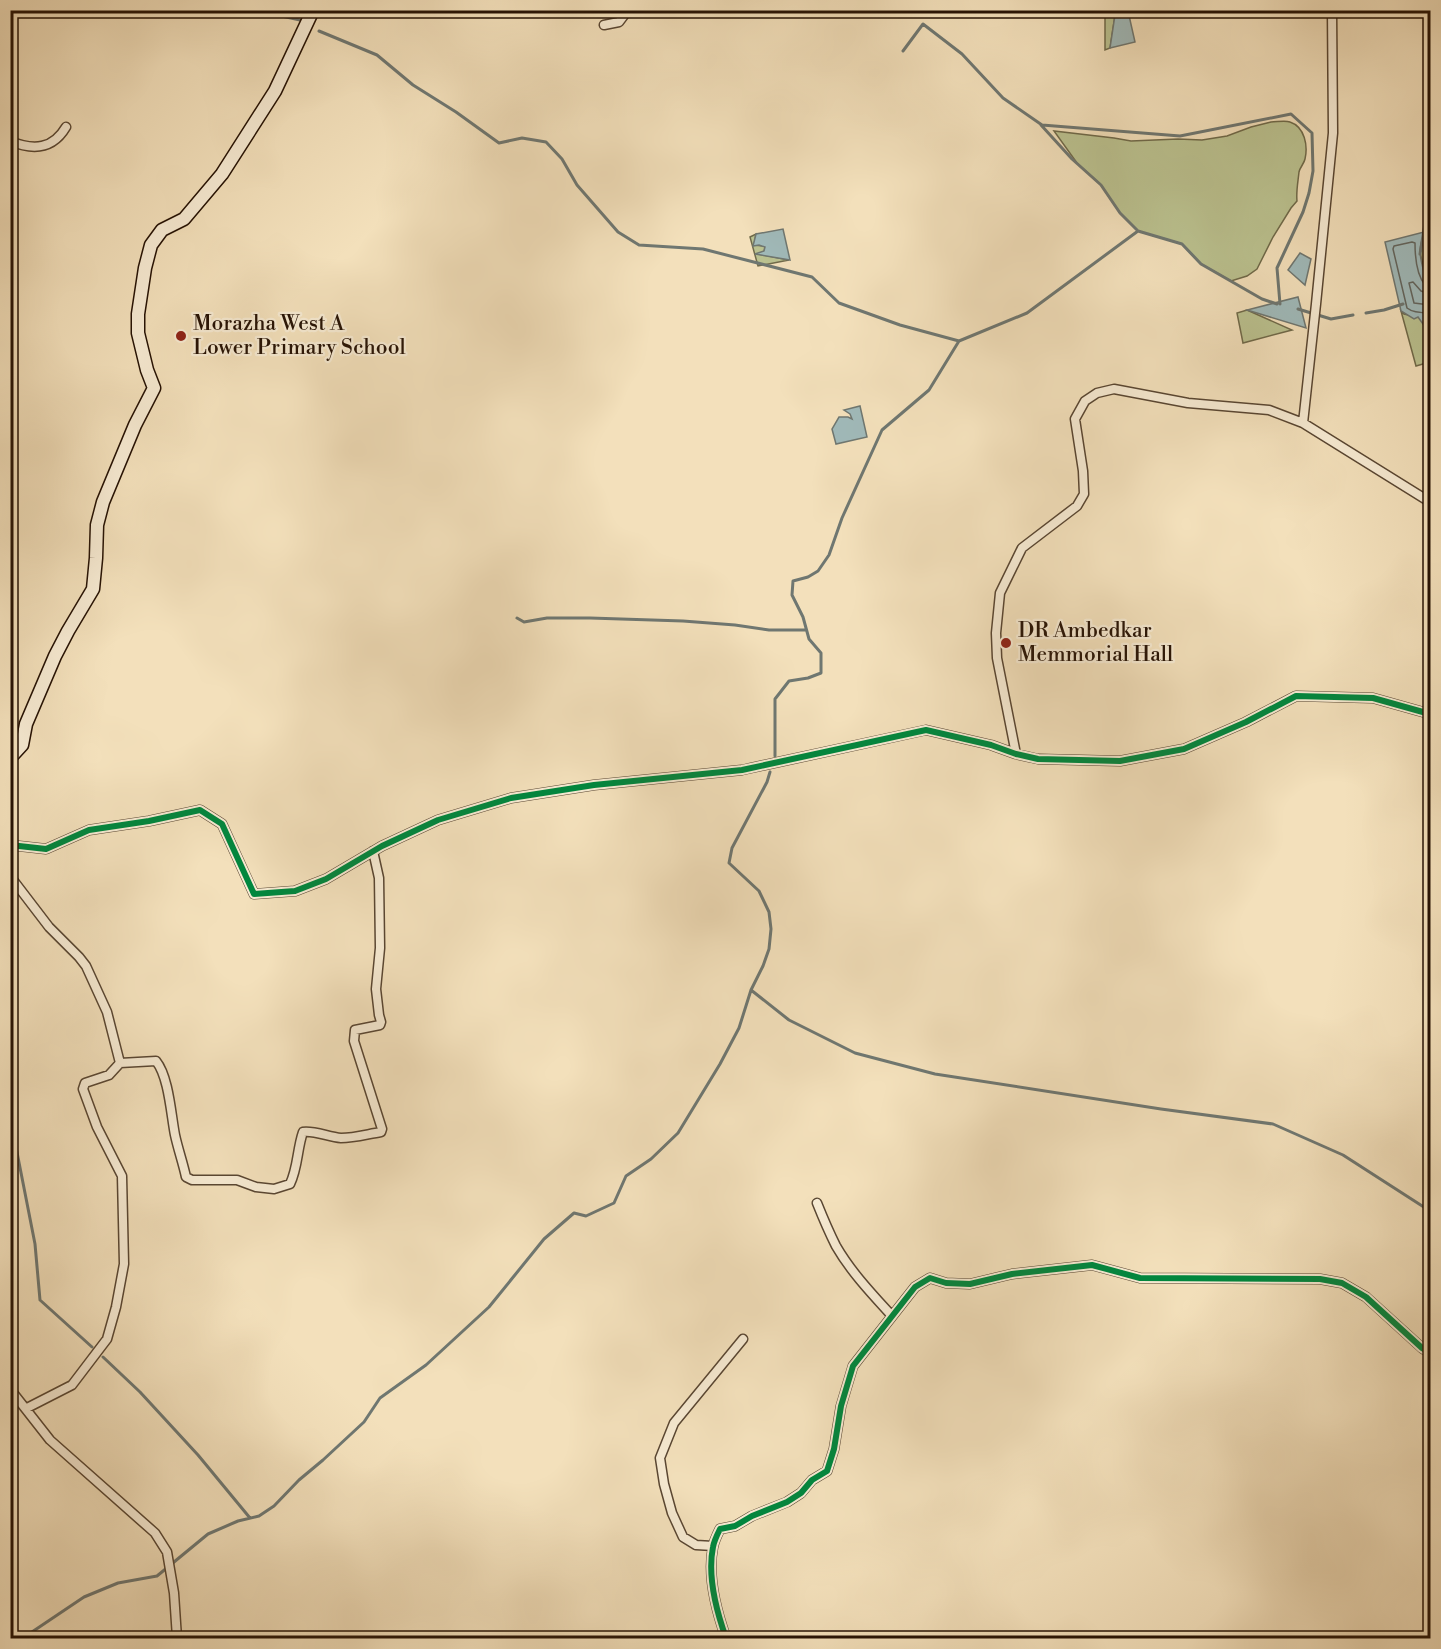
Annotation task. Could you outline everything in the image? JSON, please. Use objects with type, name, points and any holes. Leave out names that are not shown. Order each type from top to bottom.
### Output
[{"type":"main road","points":[[10,758],[22,745],[26,724],[55,656],[93,590],[97,525],[103,502],[135,425],[154,388],[138,333],[138,314],[145,268],[152,245],[162,230],[184,219],[222,174],[275,91],[313,10]]},
{"type":"street","points":[[604,25],[619,22],[628,10]]},
{"type":"street","points":[[1303,423],[1333,133],[1332,10]]},
{"type":"street","points":[[10,141],[21,146],[44,147],[59,138],[66,126]]},
{"type":"street","points":[[1016,754],[997,658],[996,633],[1000,593],[1022,548],[1077,506],[1084,494],[1075,419],[1085,401],[1097,393],[1114,389],[1188,403],[1269,410],[1303,423],[1431,502]]},
{"type":"street","points":[[10,845],[46,849],[89,830],[200,810],[222,824],[254,894],[295,891],[326,879],[374,851],[438,820],[511,798],[594,785],[742,770],[926,730],[992,745],[1038,759],[1120,760],[1184,748],[1246,722],[1296,696],[1373,698],[1431,714]]},
{"type":"street","points":[[27,1408],[72,1384],[107,1339],[124,1264],[122,1176],[97,1127],[83,1089],[85,1083],[109,1075],[120,1063],[156,1061],[161,1067],[175,1137],[186,1177],[192,1180],[237,1180],[256,1187],[274,1189],[291,1184],[296,1173],[297,1155],[303,1132],[310,1130],[324,1136],[344,1138],[381,1132],[377,1111],[354,1041],[355,1030],[380,1025],[381,1022],[376,989],[380,948],[379,878],[374,851]]},
{"type":"street","points":[[10,876],[50,927],[86,966],[107,1012],[120,1063]]},
{"type":"street","points":[[817,1203],[843,1257],[892,1316]]},
{"type":"street","points":[[726,1638],[716,1610],[711,1565],[713,1546],[720,1529],[735,1526],[752,1516],[787,1502],[801,1493],[812,1480],[827,1471],[834,1449],[841,1406],[853,1366],[915,1287],[930,1278],[946,1283],[970,1284],[1012,1274],[1092,1264],[1140,1278],[1320,1279],[1342,1283],[1366,1297],[1422,1348],[1431,1353]]},
{"type":"street","points":[[713,1546],[696,1545],[683,1538],[672,1513],[660,1458],[674,1423],[743,1339]]},
{"type":"street","points":[[10,1389],[50,1440],[155,1533],[167,1552],[174,1593],[177,1638]]},
{"type":"green space","points":[[1115,15],[1110,48],[1105,50],[1105,16]]},
{"type":"green space","points":[[1283,121],[1295,124],[1302,132],[1306,143],[1306,154],[1299,172],[1297,201],[1273,237],[1257,269],[1247,276],[1231,281],[1201,264],[1182,244],[1138,231],[1120,213],[1101,185],[1077,163],[1054,131],[1131,141],[1202,140],[1227,136],[1271,122]]},
{"type":"green space","points":[[1430,231],[1430,263],[1423,265],[1420,252],[1424,232]]},
{"type":"green space","points":[[756,234],[754,245],[765,246],[764,253],[758,254],[789,260],[758,266],[750,237]]},
{"type":"green space","points":[[1247,310],[1292,330],[1243,343],[1237,313]]},
{"type":"green space","points":[[1401,311],[1404,314],[1428,319],[1430,314],[1430,362],[1416,366]]},
{"type":"water","points":[[1128,11],[1135,42],[1110,48],[1115,15]]},
{"type":"water","points":[[783,229],[790,260],[755,254],[764,251],[765,247],[753,246],[756,234]]},
{"type":"water","points":[[1424,232],[1420,251],[1430,308],[1423,324],[1418,317],[1414,319],[1401,311],[1385,242]]},
{"type":"water","points":[[1300,253],[1311,259],[1305,285],[1288,270]]},
{"type":"water","points":[[1298,297],[1306,328],[1247,310]]},
{"type":"water","points":[[860,406],[867,437],[836,444],[832,429],[839,417],[852,419],[850,414],[844,410]]},
{"type":"waterway","points":[[254,10],[300,20]]},
{"type":"waterway","points":[[903,51],[923,24],[962,54],[1003,98],[1042,125],[1180,136],[1291,114],[1312,133],[1313,171],[1303,212],[1277,268],[1280,304]]},
{"type":"waterway","points":[[319,31],[377,55],[413,85],[499,143],[522,138],[546,142],[562,159],[577,185],[618,232],[639,245],[703,249],[812,277],[839,303],[900,325],[959,341]]},
{"type":"waterway","points":[[1041,125],[1072,159],[1101,185],[1120,213],[1138,231]]},
{"type":"waterway","points":[[1420,254],[1430,193]]},
{"type":"waterway","points":[[775,756],[775,699],[789,681],[821,673],[821,653],[809,639],[803,617],[792,595],[793,581],[808,577],[818,571],[829,555],[842,518],[882,430],[929,390],[959,341],[1027,313],[1138,231],[1182,244],[1201,264],[1262,299],[1277,304]]},
{"type":"waterway","points":[[1366,313],[1403,304]]},
{"type":"waterway","points":[[1298,309],[1331,319],[1353,315]]},
{"type":"waterway","points":[[517,618],[524,622],[547,618],[683,621],[769,630],[806,630]]},
{"type":"waterway","points":[[23,1638],[84,1597],[118,1583],[157,1576],[208,1534],[238,1521],[259,1516],[274,1506],[299,1480],[364,1422],[380,1398],[426,1365],[489,1307],[544,1239],[574,1213],[586,1216],[614,1203],[626,1176],[651,1159],[678,1133],[739,1028],[751,990],[769,949],[771,929],[769,912],[759,891],[729,863],[732,848],[770,772]]},
{"type":"waterway","points":[[751,990],[789,1020],[855,1053],[935,1074],[1273,1124],[1343,1155],[1430,1211]]},
{"type":"waterway","points":[[10,1132],[14,1137],[35,1244],[40,1300],[92,1347]]},
{"type":"waterway","points":[[103,1357],[140,1392],[198,1455],[250,1518]]},
{"type":"cycle path","points":[[10,845],[46,849],[89,830],[200,810],[222,824],[254,894],[295,891],[326,879],[382,846],[438,820],[511,798],[594,785],[742,770],[926,730],[1038,759],[1120,761],[1184,749],[1246,722],[1296,696],[1373,698],[1430,714]]},
{"type":"cycle path","points":[[726,1638],[716,1605],[711,1570],[713,1545],[720,1529],[735,1526],[752,1516],[787,1502],[801,1493],[812,1480],[827,1471],[834,1449],[841,1406],[853,1366],[915,1287],[930,1278],[946,1283],[970,1284],[1012,1274],[1092,1265],[1140,1278],[1320,1279],[1342,1283],[1366,1297],[1430,1353]]},
{"type":"place","name":"Morazha West A Lower Primary School","points":[[181,336]]},
{"type":"place","name":"DR Ambedkar Memmorial Hall","points":[[1006,643]]}]
